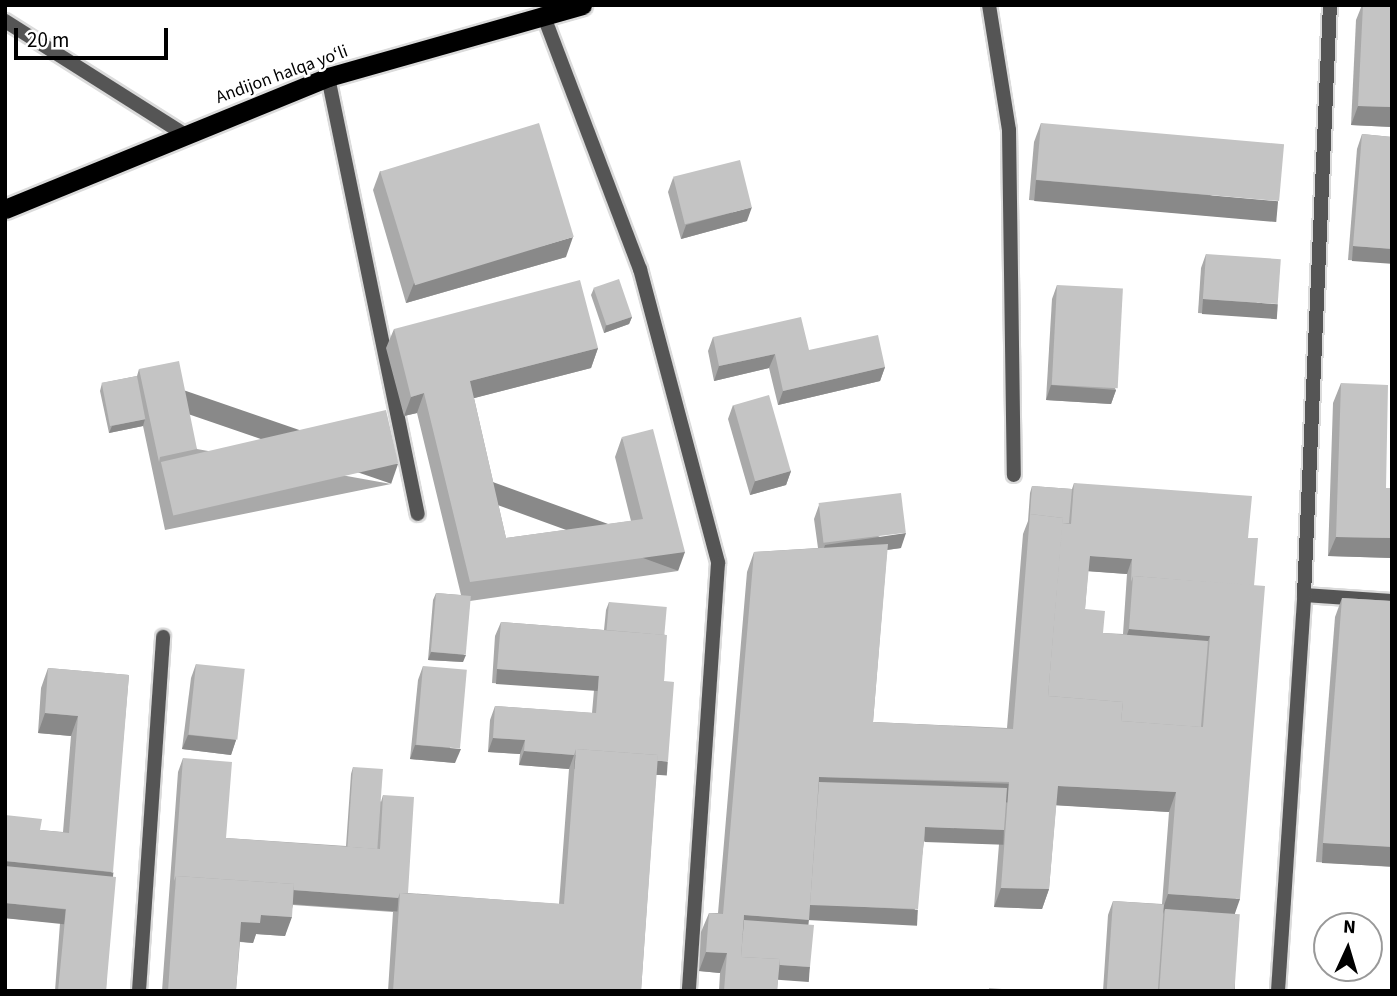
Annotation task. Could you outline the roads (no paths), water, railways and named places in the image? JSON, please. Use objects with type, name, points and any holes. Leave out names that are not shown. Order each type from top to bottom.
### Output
[{"type":"highway","name":"Andijon halqa yo‘li","points":[[5,209],[184,134],[328,78],[543,14],[582,5]]},
{"type":"lane","points":[[989,5],[1009,130],[1014,475]]},
{"type":"lane","points":[[1278,991],[1304,595],[1330,5]]},
{"type":"lane","points":[[543,14],[640,269],[718,563],[689,991]]},
{"type":"lane","points":[[5,21],[184,134]]},
{"type":"lane","points":[[328,78],[418,514]]},
{"type":"lane","points":[[1304,595],[1392,601]]},
{"type":"lane","points":[[139,991],[163,637]]}]
